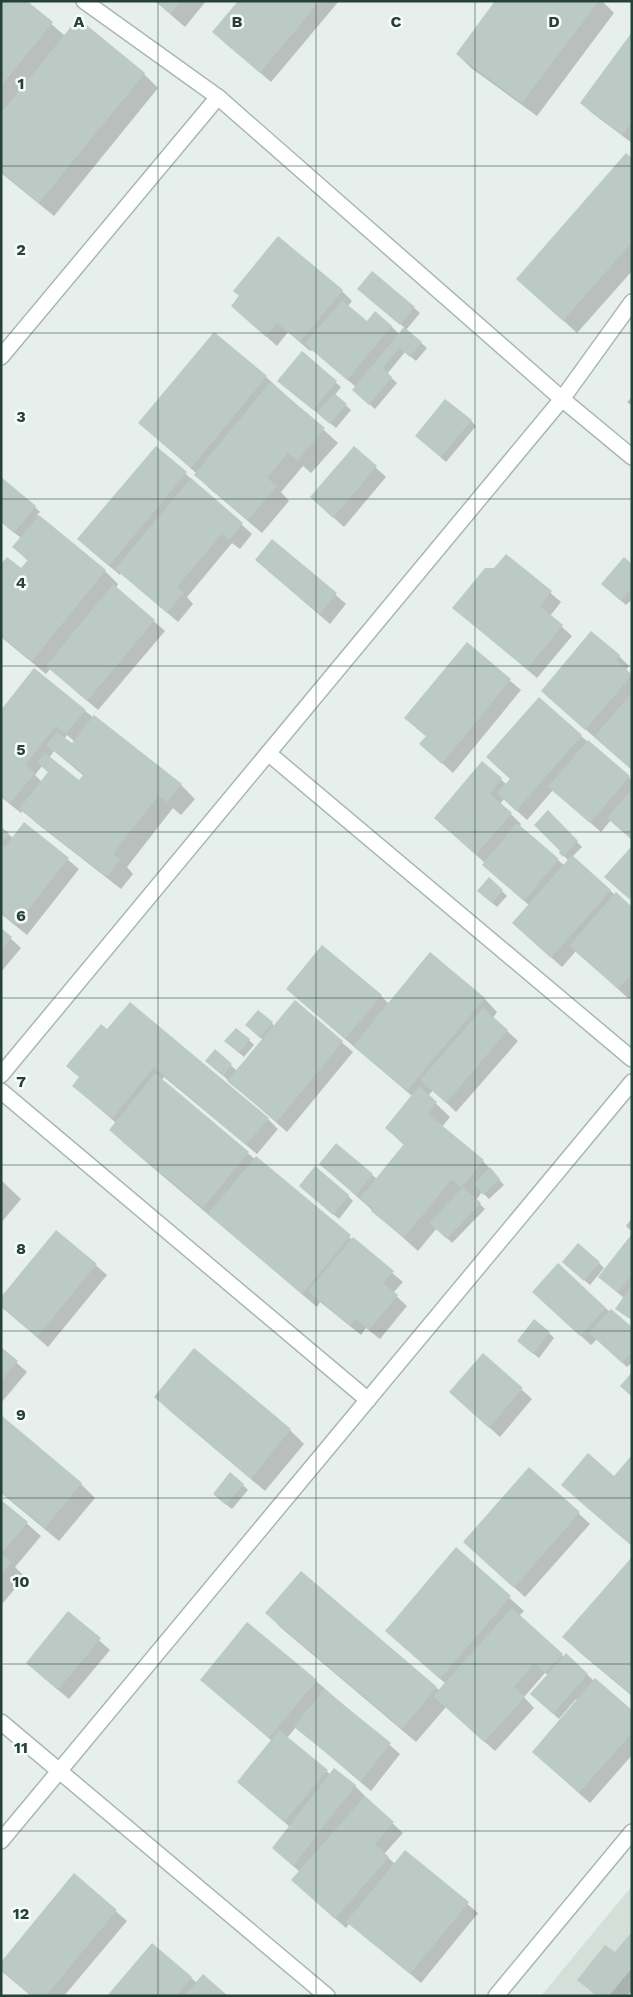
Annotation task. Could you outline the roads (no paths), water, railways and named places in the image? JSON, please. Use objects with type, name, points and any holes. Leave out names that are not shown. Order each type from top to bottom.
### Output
[{"type":"street","points":[[84,1],[218,97],[562,399],[632,458]]},
{"type":"street","points":[[1,357],[218,97]]},
{"type":"street","points":[[1,1075],[562,399],[632,302]]},
{"type":"street","points":[[268,753],[632,1059]]},
{"type":"street","points":[[1,1841],[632,1082]]},
{"type":"street","points":[[1,1091],[368,1400]]},
{"type":"street","points":[[1,1722],[327,1996]]},
{"type":"street","points":[[496,1996],[632,1832]]}]
